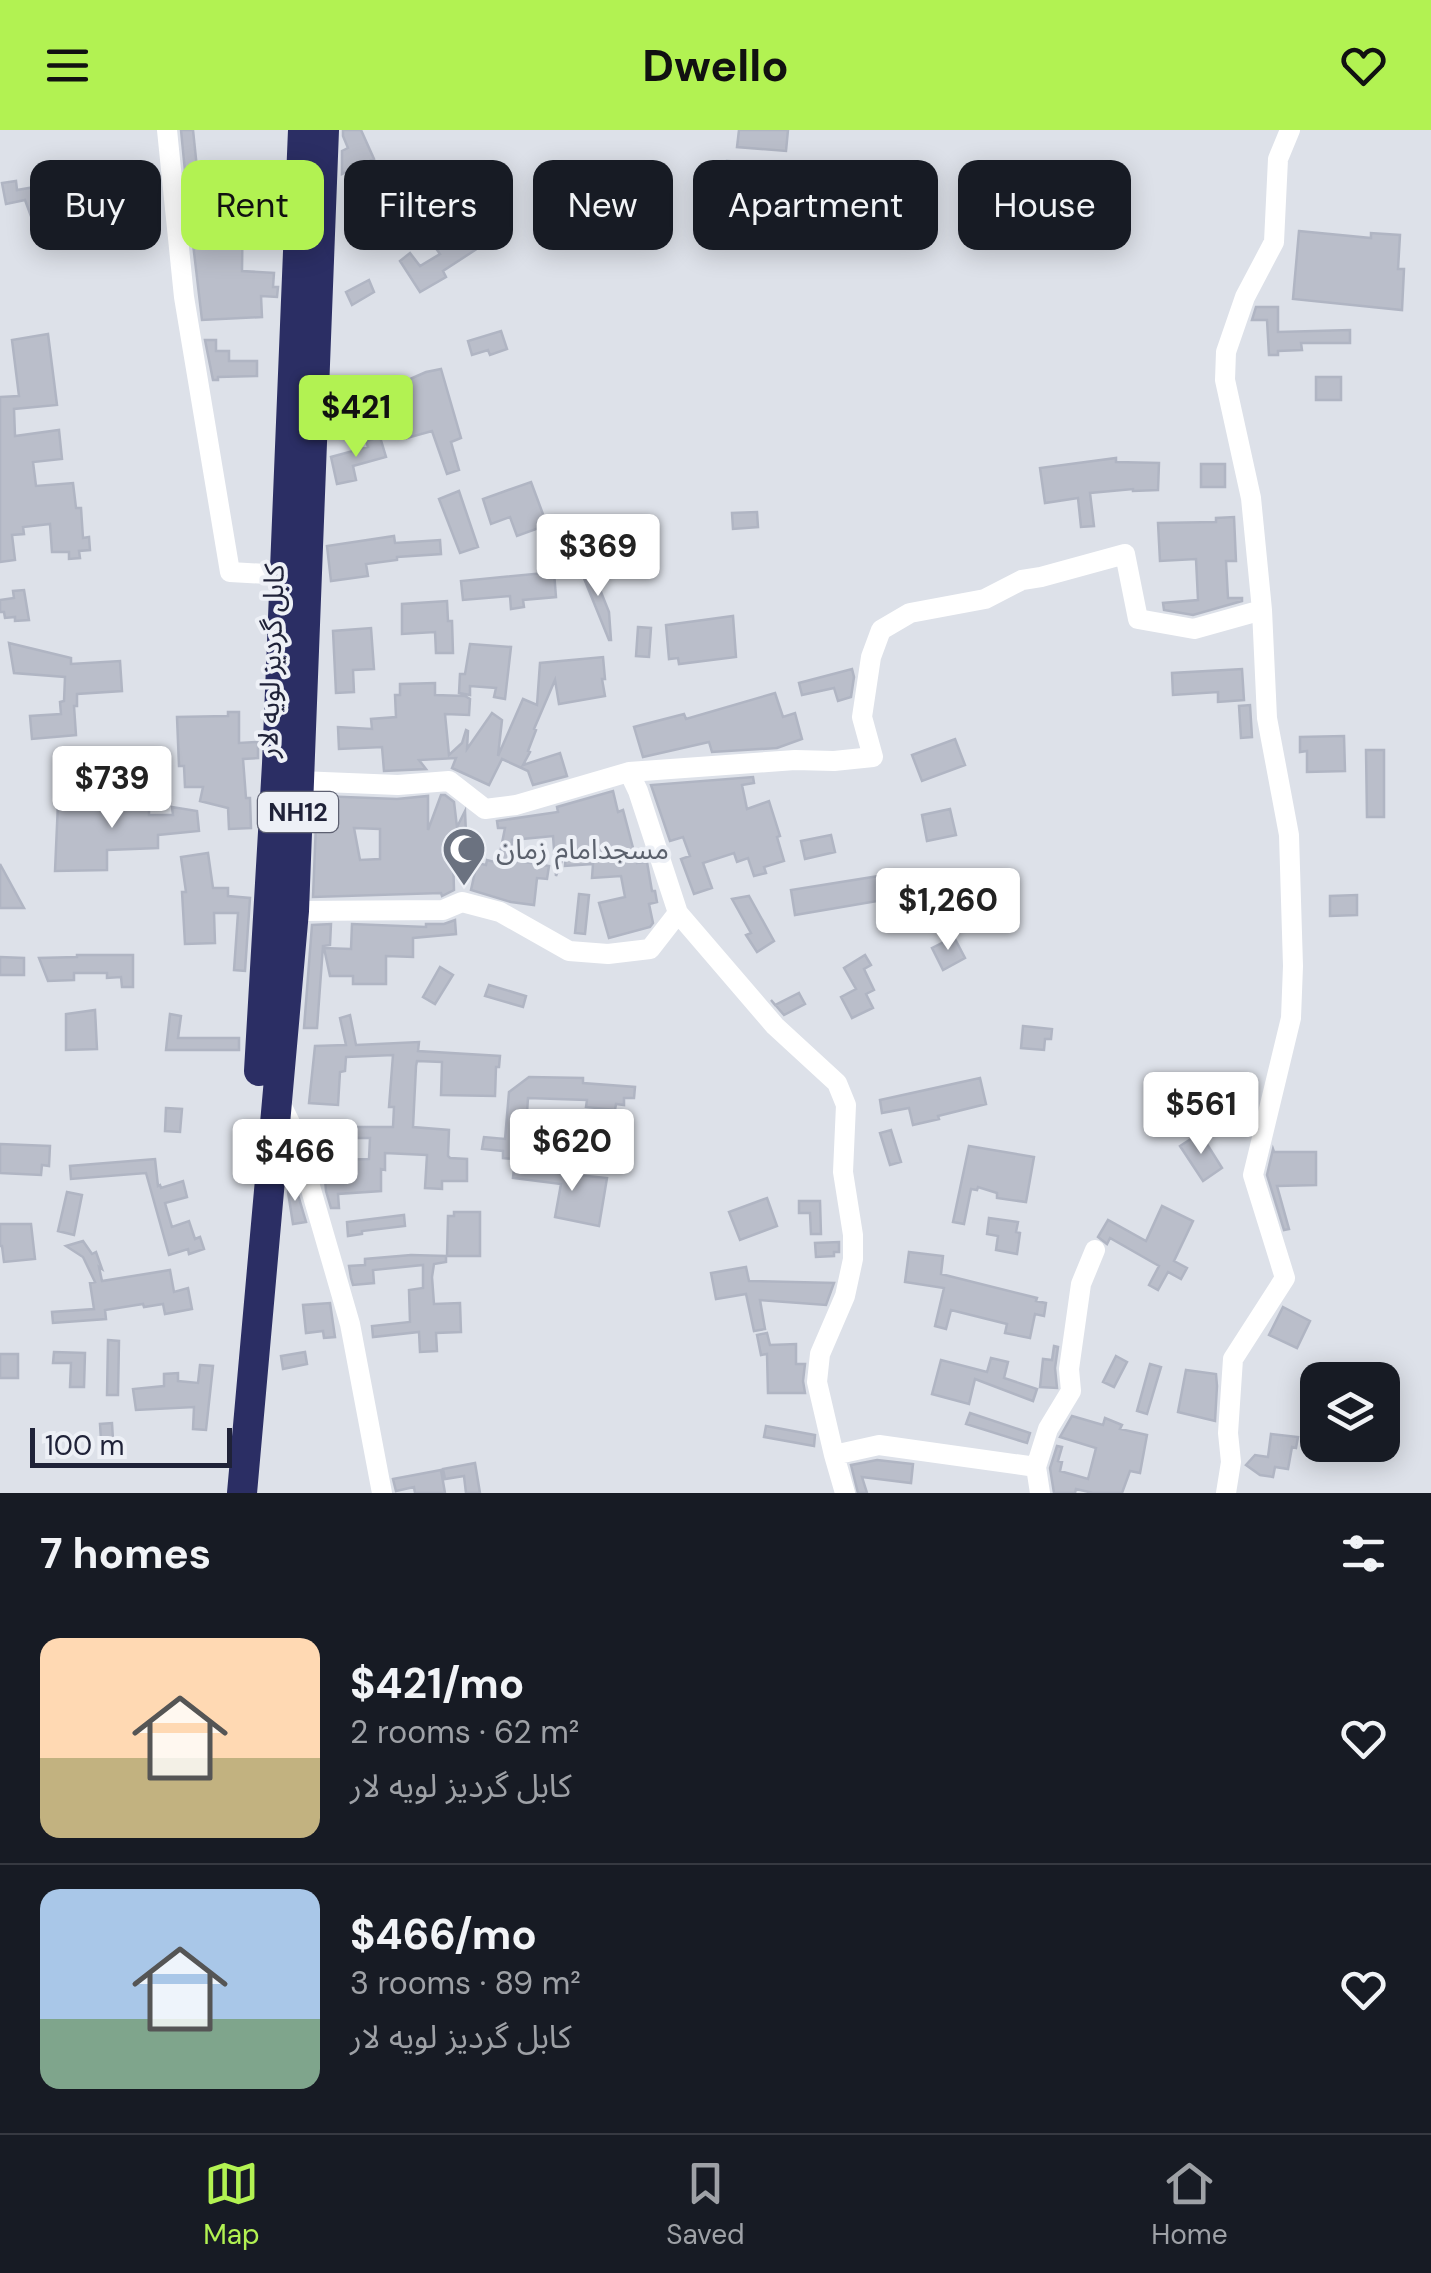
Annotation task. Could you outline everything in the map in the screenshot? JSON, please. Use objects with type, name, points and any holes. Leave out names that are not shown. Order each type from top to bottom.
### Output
[{"type":"highway","name":"کابل گردیز لویه لار","points":[[224,1493],[258,1088],[278,764],[303,130]]},
{"type":"highway","name":"کابل گردیز لویه لار","points":[[242,1493],[294,912],[324,130]]},
{"type":"street","points":[[167,130],[184,297],[230,572],[285,575]]},
{"type":"street","points":[[1226,1493],[1231,1462],[1228,1433],[1232,1358],[1285,1278],[1254,1175],[1291,1018],[1294,966],[1289,836],[1267,718],[1251,498],[1225,380],[1226,352],[1245,297],[1274,242],[1278,159],[1290,130]]},
{"type":"street","points":[[299,781],[398,785],[449,781],[485,809],[629,772],[873,757],[862,717],[871,657],[881,630],[910,613],[984,599],[1022,580],[1125,554],[1138,620],[1194,629],[1262,610]]},
{"type":"street","points":[[629,772],[678,914],[775,1026],[837,1083],[846,1106],[843,1172],[853,1259],[845,1296],[820,1354],[817,1382],[846,1493]]},
{"type":"street","points":[[294,912],[443,910],[462,902],[500,912],[568,951],[608,954],[650,949],[678,914]]},
{"type":"street","points":[[276,1094],[294,1131],[350,1324],[382,1493]]},
{"type":"street","points":[[1040,1493],[1036,1468],[1048,1429],[1071,1391],[1069,1369],[1081,1284],[1095,1250]]},
{"type":"street","points":[[834,1455],[880,1445],[1036,1468]]},
{"type":"building","points":[[181,130],[193,130],[196,160],[184,160]]},
{"type":"building","points":[[343,130],[361,130],[374,159],[344,160],[342,174],[342,151],[348,148]]},
{"type":"building","points":[[739,130],[788,130],[786,151],[737,147]]},
{"type":"building","points":[[16,181],[17,190],[30,188],[30,214],[25,200],[6,204],[2,183]]},
{"type":"building","points":[[1299,231],[1371,238],[1371,233],[1400,235],[1398,269],[1404,269],[1402,310],[1293,299]]},
{"type":"building","points":[[194,250],[242,250],[242,271],[274,273],[277,297],[261,296],[262,317],[202,320]]},
{"type":"building","points":[[437,250],[475,250],[443,271],[446,277],[420,292],[400,261],[410,253],[420,266],[440,254]]},
{"type":"building","points":[[369,280],[374,292],[352,305],[346,292]]},
{"type":"building","points":[[1256,307],[1278,307],[1278,332],[1350,330],[1350,343],[1301,343],[1302,350],[1269,355],[1267,320],[1252,320]]},
{"type":"building","points":[[501,331],[507,349],[490,355],[488,350],[472,355],[468,341]]},
{"type":"building","points":[[48,334],[57,405],[14,409],[15,436],[59,430],[62,459],[33,462],[36,486],[73,483],[76,508],[81,508],[83,538],[89,537],[90,550],[79,551],[80,558],[69,559],[69,552],[52,552],[50,524],[23,527],[24,534],[12,535],[15,560],[0,562],[0,397],[19,396],[12,340]]},
{"type":"building","points":[[205,340],[216,340],[216,351],[229,351],[229,361],[257,361],[257,376],[213,380]]},
{"type":"building","points":[[441,369],[461,438],[451,442],[459,470],[447,474],[432,431],[407,438],[395,391],[403,388],[401,383]]},
{"type":"building","points":[[1316,377],[1341,377],[1341,400],[1316,400]]},
{"type":"building","points":[[380,437],[386,457],[353,466],[356,480],[337,484],[331,457],[368,447],[366,441]]},
{"type":"building","points":[[1116,458],[1116,462],[1159,463],[1158,490],[1090,493],[1094,526],[1081,527],[1078,498],[1045,503],[1040,468]]},
{"type":"building","points":[[1201,464],[1225,464],[1225,487],[1201,487]]},
{"type":"building","points":[[531,482],[547,525],[517,536],[510,517],[491,524],[483,499]]},
{"type":"building","points":[[459,491],[478,547],[460,553],[439,499]]},
{"type":"building","points":[[757,512],[758,527],[733,529],[732,513]]},
{"type":"building","points":[[1234,517],[1236,561],[1226,561],[1228,598],[1242,601],[1193,615],[1164,610],[1163,603],[1198,600],[1196,559],[1160,561],[1158,523],[1216,522],[1216,518]]},
{"type":"building","points":[[394,536],[395,543],[440,540],[441,554],[366,564],[368,576],[331,581],[327,546]]},
{"type":"building","points":[[591,567],[609,612],[611,640],[581,571]]},
{"type":"building","points":[[554,572],[556,597],[523,600],[524,607],[511,609],[510,596],[463,600],[461,581]]},
{"type":"building","points":[[24,590],[29,620],[5,618],[4,612],[0,612],[0,600],[14,598],[13,591]]},
{"type":"building","points":[[447,601],[453,653],[436,653],[435,632],[402,634],[402,604]]},
{"type":"building","points":[[733,616],[736,657],[679,664],[678,658],[669,659],[666,625]]},
{"type":"building","points":[[638,627],[651,628],[649,657],[636,656]]},
{"type":"building","points":[[371,628],[374,669],[353,670],[354,692],[336,693],[333,631]]},
{"type":"building","points":[[9,643],[71,658],[71,664],[120,661],[122,691],[77,694],[76,735],[32,739],[30,716],[61,714],[65,677],[14,673]]},
{"type":"building","points":[[470,644],[511,647],[505,699],[494,697],[496,688],[470,686],[470,695],[459,693],[460,674],[465,674]]},
{"type":"building","points":[[603,657],[605,696],[559,704],[555,680],[523,765],[560,753],[567,776],[533,785],[528,771],[502,759],[489,785],[452,768],[456,758],[419,760],[426,769],[384,771],[382,747],[339,749],[338,727],[372,729],[371,719],[396,717],[395,695],[400,695],[400,684],[435,683],[435,695],[470,699],[469,715],[445,714],[449,755],[462,743],[466,730],[467,749],[492,713],[502,720],[498,756],[523,699],[537,705],[540,663]]},
{"type":"building","points":[[852,669],[851,697],[838,701],[834,688],[802,695],[799,683]]},
{"type":"building","points":[[1242,669],[1244,700],[1218,702],[1218,692],[1173,695],[1172,673]]},
{"type":"building","points":[[775,693],[783,717],[795,713],[802,739],[777,748],[712,752],[709,742],[643,757],[634,727],[684,714],[686,719]]},
{"type":"building","points":[[1250,705],[1252,737],[1241,738],[1239,706]]},
{"type":"building","points":[[228,712],[239,712],[239,743],[258,742],[258,758],[243,759],[251,828],[229,829],[228,808],[200,801],[203,787],[185,787],[184,766],[179,766],[177,717],[228,716]]},
{"type":"building","points":[[1344,736],[1345,771],[1307,772],[1307,751],[1300,752],[1300,737]]},
{"type":"building","points":[[955,739],[965,765],[922,781],[912,755]]},
{"type":"building","points":[[1366,750],[1384,750],[1384,817],[1367,817]]},
{"type":"building","points":[[753,777],[754,783],[742,785],[747,809],[769,801],[784,861],[764,867],[766,873],[754,876],[748,858],[737,862],[734,853],[703,863],[712,888],[694,894],[681,859],[690,856],[683,837],[670,841],[651,785]]},
{"type":"building","points":[[613,791],[618,812],[623,810],[637,863],[647,862],[655,891],[657,902],[649,904],[653,923],[650,927],[609,938],[599,903],[625,897],[621,876],[592,878],[593,864],[565,866],[566,850],[556,876],[553,836],[512,840],[511,860],[549,866],[547,879],[537,878],[534,905],[471,890],[477,863],[498,863],[505,828],[498,828],[497,821],[558,812],[557,807]]},
{"type":"building","points":[[441,795],[454,802],[457,827],[465,811],[467,855],[453,856],[454,890],[442,896],[441,893],[313,897],[316,823],[329,820],[320,796],[428,796],[428,830]],"holes":[[[354,828],[380,829],[380,859],[360,860]]]},
{"type":"building","points":[[58,803],[149,804],[149,815],[173,815],[172,807],[197,811],[199,831],[158,835],[158,848],[107,850],[107,870],[55,871]]},
{"type":"building","points":[[950,809],[956,835],[927,841],[922,815]]},
{"type":"building","points":[[831,835],[835,852],[805,859],[801,841]]},
{"type":"building","points":[[208,853],[213,888],[228,888],[228,896],[250,898],[245,971],[234,970],[238,913],[214,913],[215,943],[185,944],[182,892],[186,892],[181,857]]},
{"type":"building","points":[[0,864],[24,908],[0,908]]},
{"type":"building","points":[[885,875],[889,899],[795,915],[791,890]]},
{"type":"building","points":[[579,894],[589,895],[585,934],[575,933]]},
{"type":"building","points":[[1357,895],[1357,915],[1330,916],[1330,896]]},
{"type":"building","points":[[749,896],[774,941],[757,952],[732,899]]},
{"type":"building","points":[[455,920],[456,934],[413,938],[413,957],[386,956],[386,984],[353,984],[353,976],[330,976],[324,948],[351,949],[352,924],[426,927]]},
{"type":"building","points":[[331,924],[330,945],[323,946],[317,1028],[304,1028],[312,925]]},
{"type":"building","points":[[954,937],[965,958],[943,970],[932,948]]},
{"type":"building","points":[[133,955],[133,987],[122,987],[121,977],[107,978],[107,973],[74,973],[74,980],[48,981],[39,958]]},
{"type":"building","points":[[865,955],[871,965],[864,969],[874,990],[866,994],[873,1008],[852,1018],[841,997],[856,989],[844,968]]},
{"type":"building","points":[[0,957],[24,958],[24,975],[0,975]]},
{"type":"building","points":[[440,967],[453,975],[435,1004],[423,997]]},
{"type":"building","points":[[489,985],[526,996],[523,1007],[485,996]]},
{"type":"building","points":[[799,993],[805,1004],[784,1015],[775,1005]]},
{"type":"building","points":[[95,1010],[97,1049],[66,1050],[66,1014]]},
{"type":"building","points":[[170,1014],[181,1016],[178,1038],[239,1038],[239,1050],[166,1050]]},
{"type":"building","points":[[350,1015],[356,1045],[419,1042],[418,1051],[500,1056],[495,1096],[441,1095],[442,1062],[417,1061],[413,1127],[449,1130],[448,1156],[467,1159],[467,1181],[442,1181],[442,1189],[425,1188],[427,1155],[385,1153],[381,1191],[338,1194],[339,1208],[331,1208],[323,1153],[336,1152],[336,1160],[369,1159],[370,1138],[336,1138],[337,1127],[393,1127],[394,1107],[389,1107],[393,1055],[346,1057],[345,1071],[340,1072],[338,1105],[309,1103],[315,1046],[346,1045],[340,1018]]},
{"type":"building","points":[[1023,1026],[1052,1029],[1044,1050],[1021,1048]]},
{"type":"building","points":[[529,1077],[583,1078],[583,1083],[635,1087],[634,1098],[624,1098],[624,1105],[616,1104],[615,1110],[586,1107],[587,1100],[528,1098],[527,1113],[518,1112],[513,1159],[503,1158],[503,1151],[482,1149],[484,1137],[505,1139],[509,1092]]},
{"type":"building","points":[[980,1078],[986,1104],[913,1125],[909,1108],[882,1113],[880,1100]]},
{"type":"building","points":[[166,1108],[182,1109],[180,1132],[165,1131]]},
{"type":"building","points":[[891,1130],[901,1162],[890,1165],[880,1133]]},
{"type":"building","points":[[1200,1133],[1222,1168],[1203,1181],[1180,1146]]},
{"type":"building","points":[[0,1144],[50,1146],[49,1166],[42,1165],[41,1175],[0,1173]]},
{"type":"building","points":[[969,1146],[1034,1157],[1026,1202],[997,1198],[997,1193],[978,1187],[971,1189],[964,1224],[953,1222]]},
{"type":"building","points":[[1273,1149],[1316,1152],[1316,1185],[1277,1186],[1289,1229],[1284,1230],[1267,1175]]},
{"type":"building","points":[[155,1159],[158,1186],[183,1181],[187,1197],[165,1203],[172,1227],[189,1221],[195,1239],[200,1237],[204,1249],[169,1255],[146,1173],[71,1179],[70,1166]]},
{"type":"building","points":[[540,1166],[550,1168],[549,1172],[607,1178],[599,1226],[555,1217],[561,1184],[513,1178],[514,1168],[539,1171]]},
{"type":"building","points":[[293,1178],[306,1222],[293,1224],[288,1192],[289,1179]]},
{"type":"building","points":[[67,1192],[82,1195],[74,1235],[58,1231]]},
{"type":"building","points":[[767,1198],[777,1226],[740,1240],[729,1212]]},
{"type":"building","points":[[799,1201],[820,1201],[821,1234],[811,1234],[810,1213],[799,1213]]},
{"type":"building","points":[[1162,1206],[1193,1221],[1174,1261],[1187,1268],[1181,1279],[1168,1272],[1158,1290],[1149,1285],[1159,1266],[1110,1238],[1107,1244],[1098,1237],[1108,1220],[1146,1241]]},
{"type":"building","points":[[454,1212],[480,1212],[480,1256],[447,1256],[448,1216],[454,1216]]},
{"type":"building","points":[[404,1215],[405,1226],[348,1236],[347,1222]]},
{"type":"building","points":[[989,1218],[1018,1222],[1017,1254],[996,1250],[998,1236],[987,1234]]},
{"type":"building","points":[[0,1224],[31,1224],[35,1259],[4,1262]]},
{"type":"building","points":[[83,1241],[92,1254],[96,1252],[102,1281],[170,1270],[174,1292],[188,1288],[192,1309],[165,1314],[163,1304],[143,1304],[105,1310],[106,1319],[53,1323],[52,1312],[94,1309],[90,1283],[95,1282],[83,1257],[66,1246]]},
{"type":"building","points":[[839,1242],[839,1252],[834,1252],[834,1256],[816,1257],[815,1243]]},
{"type":"building","points":[[909,1252],[943,1256],[941,1274],[1037,1298],[1036,1301],[1046,1303],[1044,1316],[1035,1314],[1030,1338],[1005,1333],[1007,1324],[951,1310],[946,1329],[935,1326],[944,1288],[905,1282]]},
{"type":"building","points":[[446,1256],[446,1262],[434,1264],[434,1304],[460,1303],[461,1332],[436,1333],[437,1351],[420,1352],[419,1332],[373,1337],[372,1326],[410,1322],[409,1290],[423,1288],[423,1265],[373,1270],[374,1283],[353,1285],[351,1278],[349,1266],[365,1265],[365,1259]]},
{"type":"building","points":[[746,1267],[749,1281],[834,1283],[826,1305],[760,1300],[765,1329],[754,1331],[746,1294],[716,1299],[711,1273]]},
{"type":"building","points":[[330,1303],[335,1337],[324,1338],[323,1331],[306,1333],[303,1305]]},
{"type":"building","points":[[1283,1307],[1310,1321],[1297,1348],[1269,1335]]},
{"type":"building","points":[[767,1333],[770,1345],[796,1344],[796,1364],[805,1364],[805,1393],[768,1393],[767,1354],[761,1355],[757,1335]]},
{"type":"building","points":[[108,1340],[119,1341],[118,1395],[107,1395]]},
{"type":"building","points":[[1054,1346],[1058,1347],[1057,1388],[1040,1387],[1043,1359],[1052,1360]]},
{"type":"building","points":[[54,1352],[85,1353],[84,1387],[70,1387],[71,1363],[53,1363]]},
{"type":"building","points":[[305,1352],[307,1364],[283,1369],[281,1356]]},
{"type":"building","points":[[0,1354],[18,1354],[18,1378],[0,1378]]},
{"type":"building","points":[[1116,1356],[1127,1362],[1114,1387],[1103,1382]]},
{"type":"building","points":[[991,1358],[1008,1362],[1004,1378],[1037,1389],[1033,1401],[975,1379],[969,1404],[932,1394],[941,1360],[987,1372]]},
{"type":"building","points":[[1150,1364],[1161,1367],[1147,1414],[1137,1411]]},
{"type":"building","points":[[200,1365],[213,1366],[206,1430],[193,1429],[194,1407],[136,1410],[133,1389],[164,1386],[164,1374],[178,1373],[178,1381],[198,1383]]},
{"type":"building","points":[[1186,1370],[1216,1374],[1215,1421],[1178,1412]]},
{"type":"building","points":[[970,1413],[1030,1433],[1027,1443],[966,1424]]},
{"type":"building","points":[[1072,1416],[1103,1425],[1105,1418],[1122,1425],[1120,1429],[1147,1435],[1140,1473],[1130,1471],[1122,1493],[1076,1489],[1075,1493],[1054,1493],[1050,1468],[1057,1446],[1062,1447],[1060,1471],[1088,1479],[1096,1448],[1060,1437]]},
{"type":"building","points":[[112,1423],[114,1457],[102,1457],[100,1424]]},
{"type":"building","points":[[766,1426],[815,1435],[814,1446],[764,1437]]},
{"type":"building","points":[[1271,1434],[1298,1437],[1288,1469],[1275,1467],[1273,1477],[1260,1475],[1246,1465],[1255,1455],[1268,1457]]},
{"type":"building","points":[[877,1460],[913,1464],[911,1483],[862,1477],[867,1493],[858,1493],[851,1465]]},
{"type":"building","points":[[475,1463],[480,1493],[466,1493],[464,1476],[445,1479],[443,1469]]},
{"type":"building","points":[[441,1470],[445,1493],[415,1493],[414,1487],[396,1491],[393,1479]]},
{"type":"place","name":"مسجدامام زمان","points":[[464,887]]}]
